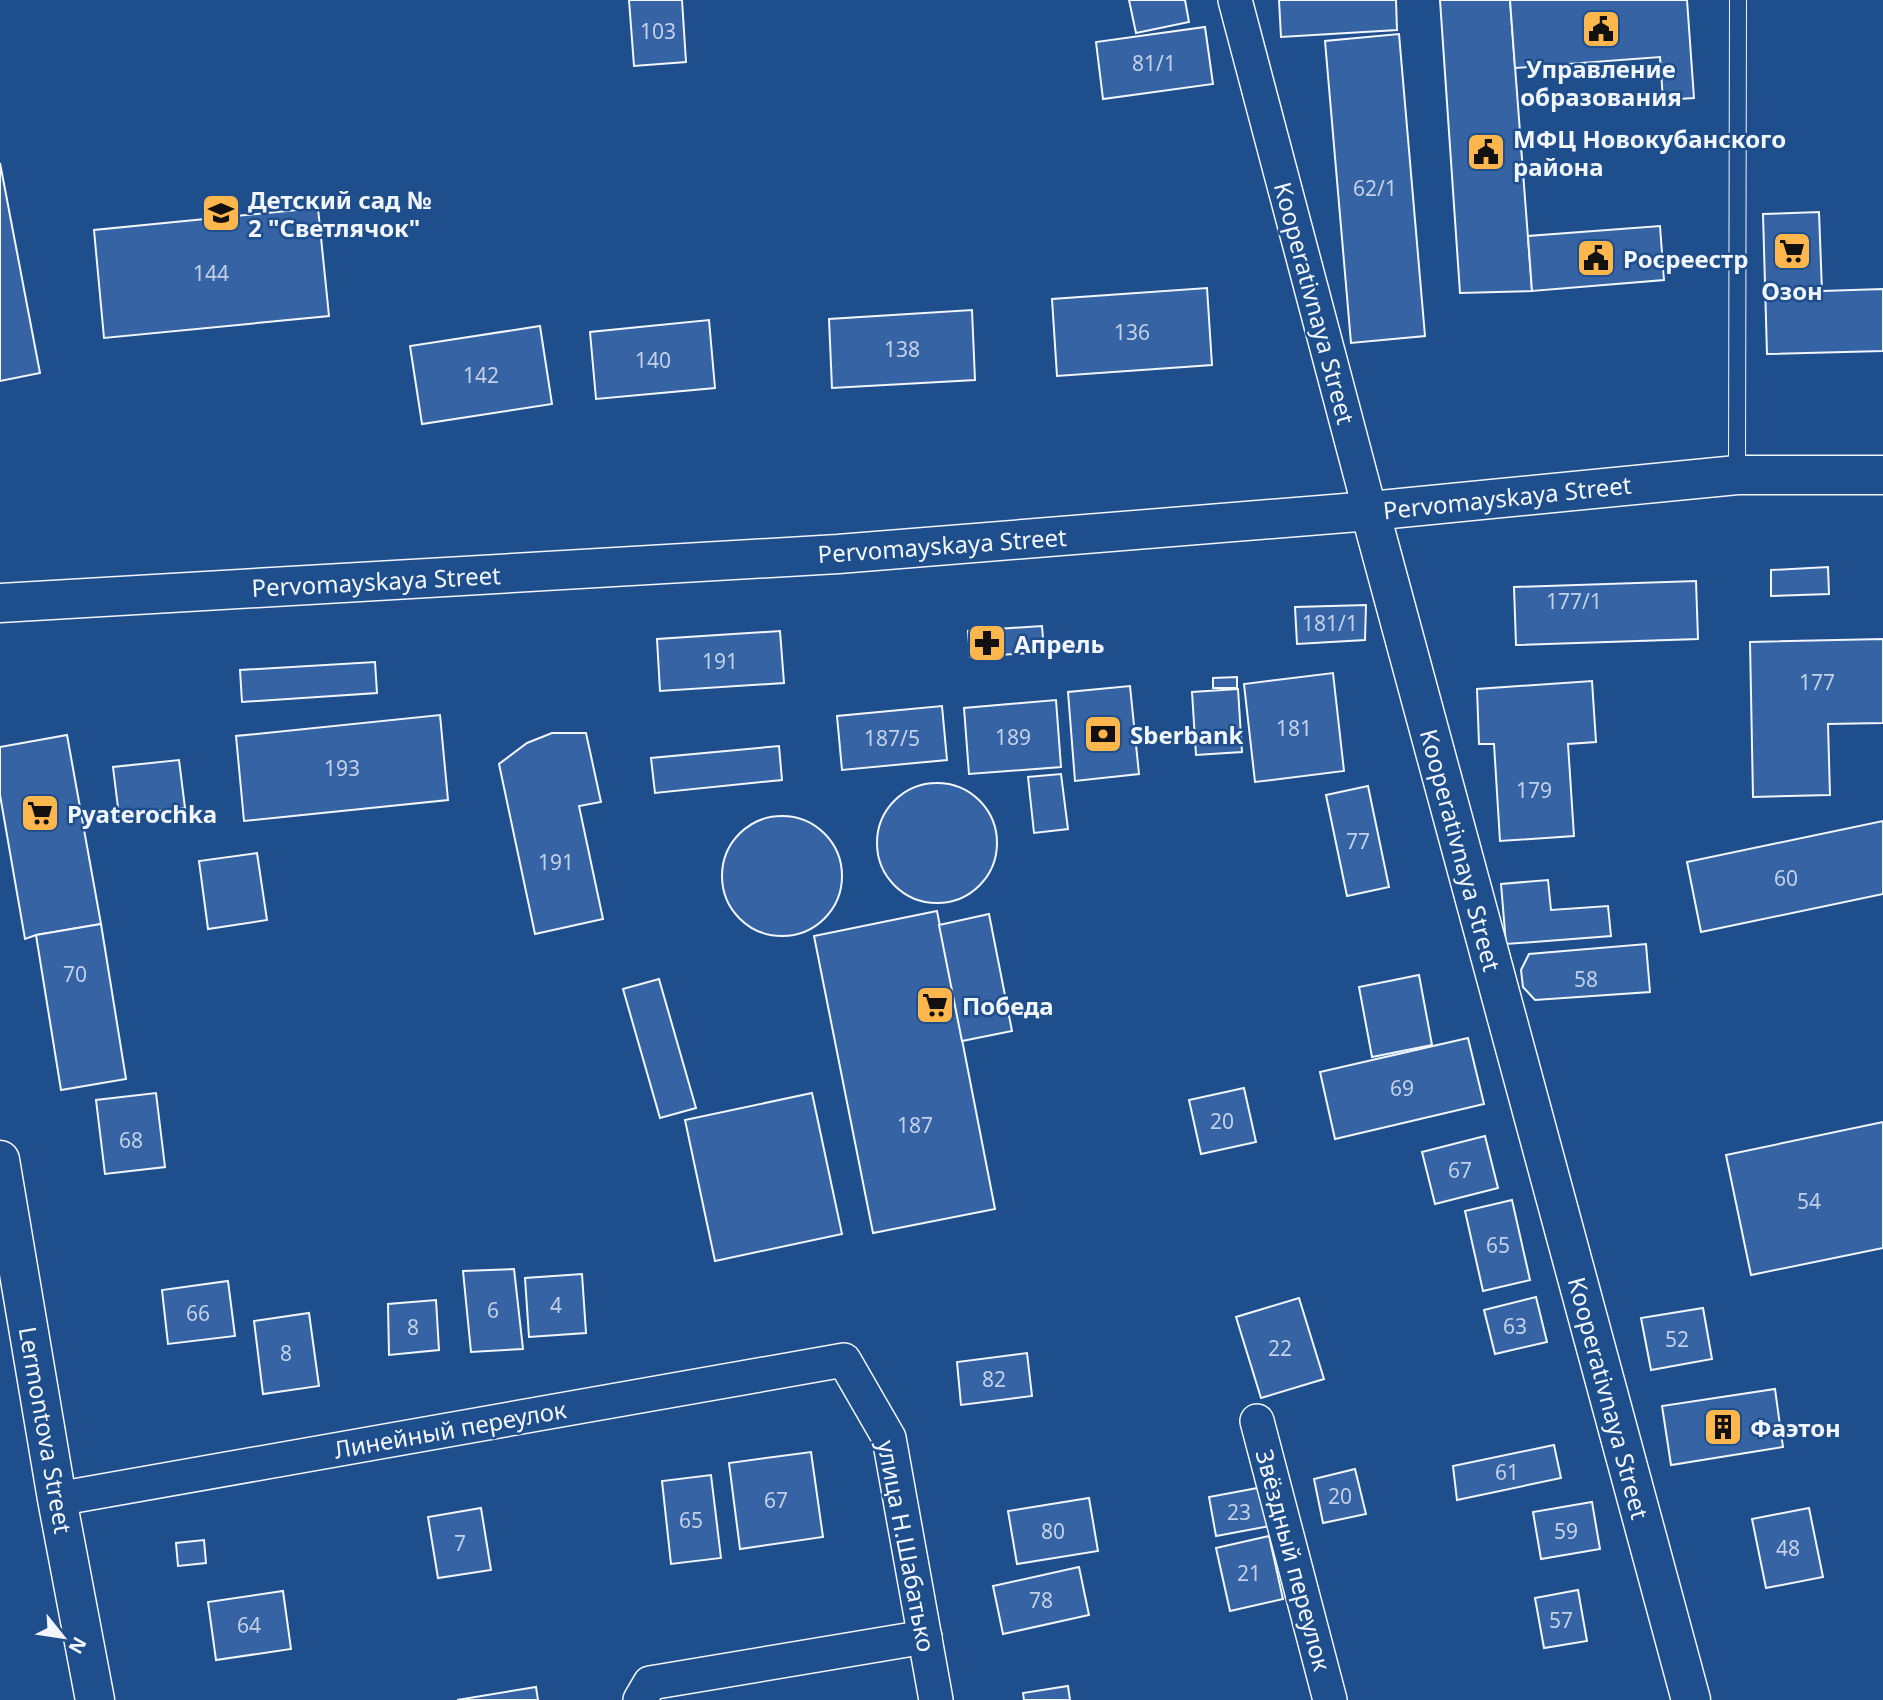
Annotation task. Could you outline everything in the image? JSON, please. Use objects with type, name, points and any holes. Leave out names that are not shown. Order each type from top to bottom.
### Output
[{"type":"main road","name":"Pervomayskaya Street","points":[[0,603],[838,554],[1370,511],[1737,475],[1883,475]]},
{"type":"main road","name":"Kooperativnaya Street","points":[[1370,511],[1691,1700]]},
{"type":"main road","name":"Lermontova Street","points":[[0,1160],[57,1499],[95,1700]]},
{"type":"street","name":"Kooperativnaya Street","points":[[1235,0],[1370,511]]},
{"type":"street","name":"Линейный переулок","points":[[57,1499],[844,1360]]},
{"type":"street","name":"улица Н.Шабатько","points":[[844,1360],[889,1438],[936,1700]]},
{"type":"street","name":"Звёздный переулок","points":[[1257,1421],[1330,1700]]},
{"type":"street","points":[[640,1700],[650,1683],[925,1637]]},
{"type":"lane","points":[[1737,475],[1738,0]]},
{"type":"building","points":[[629,0],[682,0],[686,62],[634,66]]},
{"type":"building","points":[[1129,0],[1185,0],[1189,22],[1136,33]]},
{"type":"building","points":[[1279,0],[1396,0],[1397,30],[1281,37]]},
{"type":"building","name":"МФЦ Новокубанского района","points":[[1440,0],[1510,0],[1532,291],[1460,293]]},
{"type":"building","name":"Управление образования","points":[[1510,0],[1687,0],[1694,98],[1663,100],[1660,57],[1515,68]]},
{"type":"building","points":[[1205,27],[1213,84],[1103,99],[1096,42]]},
{"type":"building","points":[[1399,34],[1425,336],[1351,343],[1325,41]]},
{"type":"building","points":[[0,163],[40,373],[0,381]]},
{"type":"building","points":[[318,208],[329,316],[104,338],[94,230]]},
{"type":"building","name":"Озон","points":[[1819,212],[1822,291],[1883,289],[1883,351],[1767,354],[1763,214]]},
{"type":"building","name":"Росреестр","points":[[1660,226],[1664,280],[1532,291],[1528,236]]},
{"type":"building","points":[[1207,288],[1212,365],[1057,376],[1052,299]]},
{"type":"building","points":[[972,310],[975,380],[832,388],[829,319]]},
{"type":"building","points":[[709,320],[715,388],[596,399],[590,332]]},
{"type":"building","points":[[540,326],[552,404],[422,424],[410,346]]},
{"type":"building","points":[[1828,567],[1829,594],[1771,596],[1771,570]]},
{"type":"building","points":[[1696,581],[1698,639],[1516,645],[1514,587]]},
{"type":"building","points":[[1366,605],[1365,640],[1297,644],[1295,607]]},
{"type":"building","points":[[1042,626],[1044,652],[970,657],[968,631]]},
{"type":"building","points":[[780,631],[784,683],[660,691],[657,639]]},
{"type":"building","points":[[1883,639],[1883,723],[1828,724],[1830,795],[1753,797],[1750,642]]},
{"type":"building","points":[[375,662],[377,693],[242,702],[240,670]]},
{"type":"building","points":[[1333,673],[1344,771],[1255,782],[1244,684]]},
{"type":"building","points":[[1237,677],[1237,688],[1213,688],[1213,678]]},
{"type":"building","points":[[1592,681],[1596,742],[1568,744],[1574,836],[1500,841],[1494,744],[1479,744],[1477,689]]},
{"type":"building","points":[[1130,686],[1139,774],[1075,781],[1068,692]]},
{"type":"building","points":[[1238,689],[1242,752],[1196,755],[1192,692]]},
{"type":"building","points":[[1056,700],[1061,767],[969,774],[964,708]]},
{"type":"building","points":[[942,706],[947,760],[842,770],[837,716]]},
{"type":"building","points":[[440,715],[448,800],[244,821],[236,736]]},
{"type":"building","points":[[552,733],[586,733],[601,802],[579,806],[603,919],[535,934],[499,764],[527,743]]},
{"type":"building","points":[[67,735],[101,924],[25,939],[0,795],[0,747]]},
{"type":"building","points":[[779,746],[782,780],[655,793],[651,758]]},
{"type":"building","points":[[179,760],[185,808],[119,816],[113,767]]},
{"type":"building","points":[[1061,774],[1068,829],[1034,833],[1028,777]]},
{"type":"building","points":[[937,783],[960,788],[979,801],[992,820],[997,843],[992,866],[979,885],[960,898],[937,903],[914,898],[895,885],[882,866],[877,843],[882,820],[895,801],[914,788]]},
{"type":"building","points":[[1368,786],[1389,887],[1347,896],[1326,795]]},
{"type":"building","points":[[782,816],[805,821],[824,834],[837,853],[842,876],[837,899],[824,918],[805,931],[782,936],[759,931],[740,918],[727,899],[722,876],[727,853],[740,834],[759,821]]},
{"type":"building","points":[[1883,821],[1883,894],[1701,932],[1687,862]]},
{"type":"building","points":[[257,853],[267,920],[208,929],[199,861]]},
{"type":"building","points":[[1548,880],[1551,910],[1608,906],[1611,936],[1506,944],[1501,884]]},
{"type":"building","points":[[937,911],[995,1209],[873,1233],[814,936]]},
{"type":"building","points":[[989,914],[1012,1031],[962,1041],[939,925]]},
{"type":"building","points":[[101,924],[126,1079],[61,1090],[36,935]]},
{"type":"building","points":[[1646,944],[1650,992],[1535,1000],[1523,987],[1521,970],[1529,954]]},
{"type":"building","points":[[1419,975],[1432,1045],[1372,1057],[1359,987]]},
{"type":"building","points":[[659,979],[696,1108],[660,1118],[623,989]]},
{"type":"building","points":[[1468,1038],[1484,1104],[1335,1139],[1320,1072]]},
{"type":"building","points":[[1244,1088],[1256,1142],[1201,1154],[1189,1100]]},
{"type":"building","points":[[156,1093],[165,1167],[105,1174],[96,1100]]},
{"type":"building","points":[[812,1093],[842,1234],[715,1261],[685,1120]]},
{"type":"building","points":[[1883,1122],[1883,1248],[1751,1275],[1726,1155]]},
{"type":"building","points":[[1485,1136],[1498,1188],[1435,1204],[1422,1152]]},
{"type":"building","points":[[1512,1200],[1530,1280],[1483,1291],[1465,1211]]},
{"type":"building","points":[[514,1269],[523,1349],[471,1352],[463,1271]]},
{"type":"building","points":[[582,1274],[586,1333],[529,1337],[525,1278]]},
{"type":"building","points":[[228,1281],[235,1336],[168,1344],[162,1290]]},
{"type":"building","points":[[1536,1297],[1547,1342],[1495,1354],[1484,1310]]},
{"type":"building","points":[[1299,1298],[1324,1379],[1261,1398],[1236,1317]]},
{"type":"building","points":[[436,1300],[439,1350],[389,1355],[388,1304]]},
{"type":"building","points":[[1703,1308],[1712,1359],[1651,1370],[1641,1318]]},
{"type":"building","points":[[309,1313],[319,1386],[263,1394],[254,1321]]},
{"type":"building","points":[[1027,1353],[1032,1396],[961,1405],[957,1362]]},
{"type":"building","name":"Фаэтон","points":[[1775,1389],[1783,1447],[1671,1465],[1662,1406]]},
{"type":"building","points":[[1554,1445],[1561,1478],[1457,1500],[1453,1466]]},
{"type":"building","points":[[811,1452],[823,1537],[740,1549],[729,1463]]},
{"type":"building","points":[[1355,1469],[1366,1514],[1323,1523],[1314,1479]]},
{"type":"building","points":[[711,1475],[721,1558],[671,1564],[662,1481]]},
{"type":"building","points":[[1263,1487],[1270,1526],[1216,1536],[1209,1497]]},
{"type":"building","points":[[1089,1498],[1098,1551],[1017,1564],[1008,1511]]},
{"type":"building","points":[[1592,1502],[1600,1549],[1541,1559],[1533,1512]]},
{"type":"building","points":[[481,1508],[491,1570],[438,1578],[428,1517]]},
{"type":"building","points":[[1809,1508],[1823,1577],[1766,1588],[1752,1519]]},
{"type":"building","points":[[1269,1536],[1283,1599],[1230,1611],[1216,1548]]},
{"type":"building","points":[[204,1540],[206,1563],[178,1566],[176,1543]]},
{"type":"building","points":[[1079,1567],[1089,1615],[1003,1634],[993,1586]]},
{"type":"building","points":[[1578,1590],[1587,1641],[1544,1648],[1535,1598]]},
{"type":"building","points":[[283,1591],[291,1649],[216,1660],[208,1602]]},
{"type":"building","points":[[1068,1686],[1070,1700],[1024,1700],[1023,1693]]},
{"type":"building","points":[[536,1687],[538,1700],[457,1700]]},
{"type":"place","name":"Управление образования","points":[[1601,29]]},
{"type":"place","name":"МФЦ Новокубанского района","points":[[1486,152]]},
{"type":"place","name":"Детский сад № 2 \"Светлячок\"","points":[[221,213]]},
{"type":"place","name":"Озон","points":[[1792,251]]},
{"type":"place","name":"Росреестр","points":[[1596,258]]},
{"type":"place","name":"Апрель","points":[[987,643]]},
{"type":"place","name":"Sberbank","points":[[1103,734]]},
{"type":"place","name":"Pyaterochka","points":[[40,813]]},
{"type":"place","name":"Победа","points":[[935,1005]]},
{"type":"place","name":"Фаэтон","points":[[1723,1427]]}]
